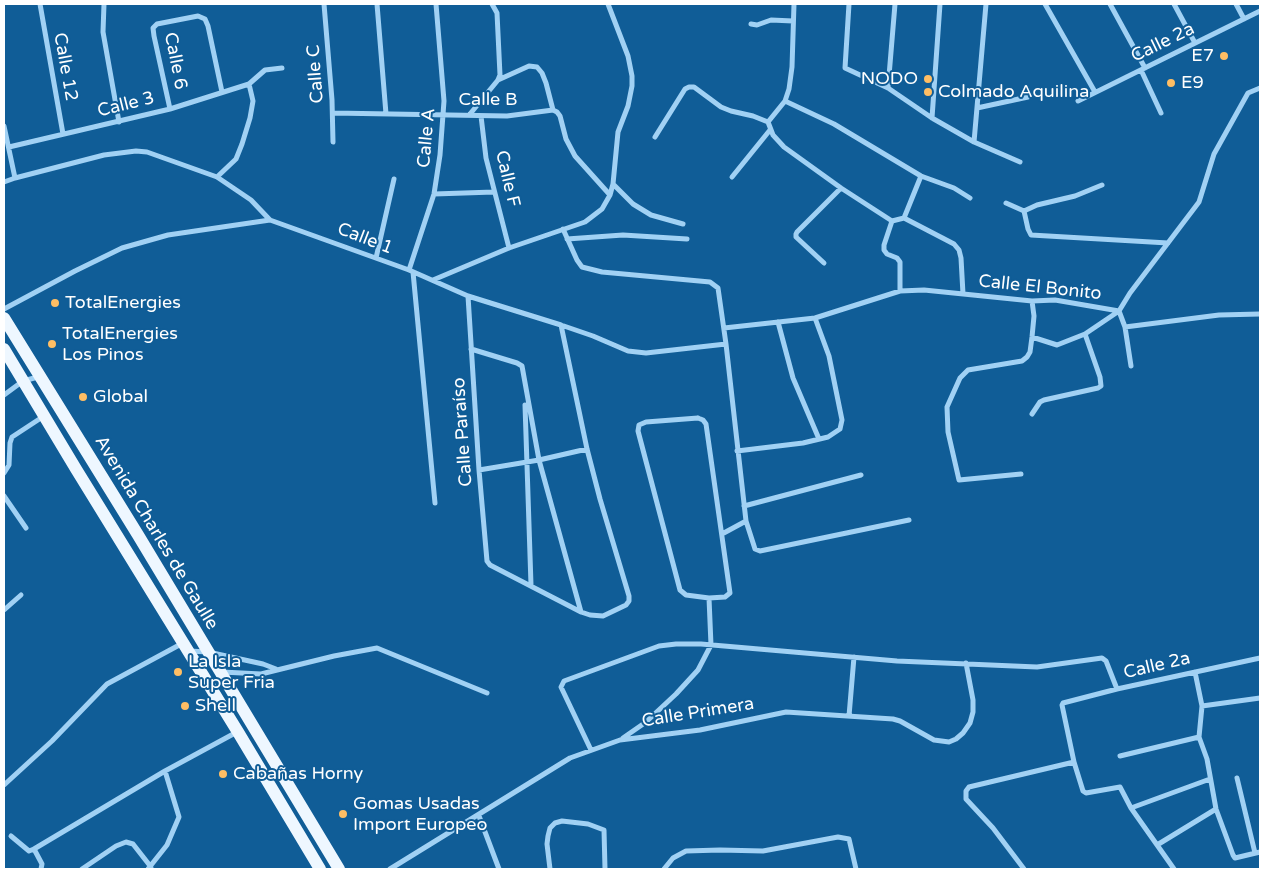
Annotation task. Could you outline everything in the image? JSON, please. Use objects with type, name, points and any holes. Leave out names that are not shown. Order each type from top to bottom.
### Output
[{"type":"main road","name":"Avenida Charles de Gaulle","points":[[4,318],[138,535],[339,869]]},
{"type":"main road","name":"Avenida Charles de Gaulle","points":[[4,349],[320,869]]},
{"type":"street","name":"Calle 12","points":[[40,4],[63,134]]},
{"type":"street","points":[[104,4],[103,32],[119,122]]},
{"type":"street","name":"Calle C","points":[[324,4],[333,142]]},
{"type":"street","points":[[377,4],[386,114]]},
{"type":"street","name":"Calle A","points":[[411,271],[434,194],[440,155],[443,114],[442,74],[436,4]]},
{"type":"street","points":[[492,4],[497,13],[498,80]]},
{"type":"street","points":[[433,280],[509,248],[585,222],[602,209],[610,195],[613,184],[618,132],[628,106],[632,76],[628,56],[608,4]]},
{"type":"street","points":[[768,122],[785,101],[789,89],[792,67],[794,4]]},
{"type":"street","points":[[849,4],[845,68],[888,88],[932,118],[974,142],[1020,162]]},
{"type":"street","points":[[888,88],[895,4]]},
{"type":"street","points":[[932,118],[940,4]]},
{"type":"street","points":[[974,142],[986,4]]},
{"type":"street","points":[[1045,4],[1095,92]]},
{"type":"street","points":[[1110,4],[1143,69],[1161,112]]},
{"type":"street","points":[[1174,4],[1195,43]]},
{"type":"street","points":[[1236,4],[1244,19]]},
{"type":"street","name":"Calle 2a","points":[[1078,101],[1260,11]]},
{"type":"street","name":"Calle 6","points":[[170,108],[154,36],[153,28],[157,24],[198,16],[205,19],[222,92]]},
{"type":"street","points":[[751,24],[757,25],[772,20],[793,21]]},
{"type":"street","points":[[470,114],[498,80],[529,66],[537,67],[542,73],[553,110],[560,116],[566,139],[575,156],[610,195]]},
{"type":"street","name":"Calle 3","points":[[9,147],[119,122],[170,108],[249,84],[265,70],[282,68]]},
{"type":"street","points":[[218,177],[236,159],[242,144],[254,101],[249,84]]},
{"type":"street","points":[[655,137],[689,87],[694,87],[721,107],[768,122]]},
{"type":"street","name":"Calle El Bonito","points":[[724,328],[815,318],[900,291],[924,290],[1032,301],[1055,300],[1119,311],[1130,293],[1199,202],[1214,154],[1248,93],[1260,88]]},
{"type":"street","points":[[976,108],[1028,97]]},
{"type":"street","points":[[785,101],[834,124],[921,176],[954,188],[970,198]]},
{"type":"street","name":"Calle B","points":[[332,113],[507,116],[553,110]]},
{"type":"street","name":"Calle F","points":[[481,116],[486,158],[509,248]]},
{"type":"street","points":[[768,122],[773,135],[784,147],[892,222]]},
{"type":"street","points":[[4,126],[15,178]]},
{"type":"street","points":[[732,177],[770,130]]},
{"type":"street","name":"Calle 1","points":[[4,182],[104,155],[136,151],[156,155],[218,177],[251,200],[270,220],[411,271],[468,296],[561,325],[635,353],[726,344]]},
{"type":"street","points":[[904,218],[921,176]]},
{"type":"street","points":[[376,258],[394,179]]},
{"type":"street","points":[[613,184],[633,204],[651,215],[683,224]]},
{"type":"street","points":[[1024,212],[1037,205],[1075,196],[1102,185]]},
{"type":"street","points":[[824,263],[796,237],[796,232],[841,188]]},
{"type":"street","points":[[434,194],[494,192]]},
{"type":"street","points":[[1006,202],[1024,212],[1028,230],[1031,235],[1037,237],[1168,243]]},
{"type":"street","points":[[892,222],[904,218],[954,244],[959,250],[961,258],[963,294]]},
{"type":"street","points":[[4,309],[75,270],[122,248],[168,235],[270,220]]},
{"type":"street","points":[[892,222],[884,250],[900,262],[900,291]]},
{"type":"street","points":[[562,229],[582,267],[590,270],[714,284],[718,288],[746,521],[754,549],[760,551],[909,520]]},
{"type":"street","points":[[567,239],[623,235],[687,239]]},
{"type":"street","points":[[411,271],[435,503]]},
{"type":"street","name":"Calle Paraíso","points":[[468,296],[486,556],[490,566],[531,585]]},
{"type":"street","points":[[1021,474],[960,480],[948,432],[947,408],[964,373],[968,370],[1022,361],[1027,357],[1030,352],[1034,316],[1032,301]]},
{"type":"street","points":[[1032,337],[1057,344],[1085,334],[1119,311],[1125,326],[1131,366]]},
{"type":"street","points":[[1125,326],[1218,315],[1260,314]]},
{"type":"street","points":[[737,451],[803,443],[835,434],[840,429],[842,420],[829,356],[815,318]]},
{"type":"street","points":[[778,322],[793,378],[819,439]]},
{"type":"street","points":[[525,392],[531,585],[590,616],[603,616],[629,601],[587,449],[561,325]]},
{"type":"street","points":[[1032,414],[1040,402],[1044,400],[1101,386],[1100,377],[1085,334]]},
{"type":"street","points":[[471,349],[522,366],[525,392],[539,460],[581,612]]},
{"type":"street","points":[[4,395],[23,381],[40,377]]},
{"type":"street","points":[[4,473],[9,465],[12,437],[44,416]]},
{"type":"street","points":[[698,418],[704,420],[706,424],[730,593],[724,597],[709,598],[686,594],[680,590],[638,431],[639,425],[646,422],[698,418]]},
{"type":"street","points":[[479,470],[539,460],[587,449]]},
{"type":"street","points":[[744,506],[862,475]]},
{"type":"street","points":[[4,496],[26,528]]},
{"type":"street","points":[[722,534],[746,521]]},
{"type":"street","points":[[4,610],[21,595]]},
{"type":"street","points":[[620,740],[646,722],[698,670],[711,645],[709,598]]},
{"type":"street","points":[[591,750],[561,687],[564,681],[659,646],[676,644],[711,645],[897,661],[1037,667],[1102,658],[1106,661],[1117,689]]},
{"type":"street","points":[[4,785],[52,742],[108,684],[186,647],[262,664],[276,670]]},
{"type":"street","points":[[220,672],[261,674],[377,648],[487,693]]},
{"type":"street","points":[[849,716],[854,657]]},
{"type":"street","name":"Calle 2a","points":[[1074,762],[1063,703],[1117,689],[1260,658]]},
{"type":"street","name":"Calle Primera","points":[[390,869],[570,758],[620,740],[700,730],[786,712],[897,720],[934,740],[949,742],[956,739],[967,728],[973,712],[973,700],[966,663]]},
{"type":"street","points":[[1195,672],[1202,706],[1199,737],[1206,760],[1216,809],[1235,858],[1259,853],[1237,778]]},
{"type":"street","points":[[1202,706],[1260,698]]},
{"type":"street","points":[[11,836],[29,851],[34,850],[165,771],[238,732]]},
{"type":"street","points":[[1120,756],[1199,737]]},
{"type":"street","points":[[1024,869],[993,828],[966,799],[966,791],[969,787],[1074,762],[1084,792],[1120,787],[1131,808],[1174,869]]},
{"type":"street","points":[[82,869],[116,846],[126,842],[133,844],[150,868],[168,845],[179,817],[165,771]]},
{"type":"street","points":[[1131,808],[1210,779]]},
{"type":"street","points":[[1157,845],[1216,809]]},
{"type":"street","points":[[478,816],[499,869]]},
{"type":"street","points":[[550,869],[548,836],[550,828],[562,820],[588,824],[604,830],[605,869]]},
{"type":"street","points":[[664,869],[673,858],[686,851],[763,851],[838,837],[849,839],[856,869]]},
{"type":"street","points":[[34,850],[42,864],[41,869]]},
{"type":"place","name":"E7","points":[[1224,56]]},
{"type":"place","name":"NODO","points":[[928,79]]},
{"type":"place","name":"E9","points":[[1171,83]]},
{"type":"place","name":"Colmado Aquilina","points":[[928,92]]},
{"type":"place","name":"TotalEnergies","points":[[55,303]]},
{"type":"place","name":"TotalEnergies Los Pinos","points":[[52,344]]},
{"type":"place","name":"Global","points":[[83,397]]},
{"type":"place","name":"La Isla Super Fria","points":[[178,672]]},
{"type":"place","name":"Shell","points":[[185,706]]},
{"type":"place","name":"Cabañas Horny","points":[[223,774]]},
{"type":"place","name":"Gomas Usadas Import Europeo","points":[[343,814]]}]
